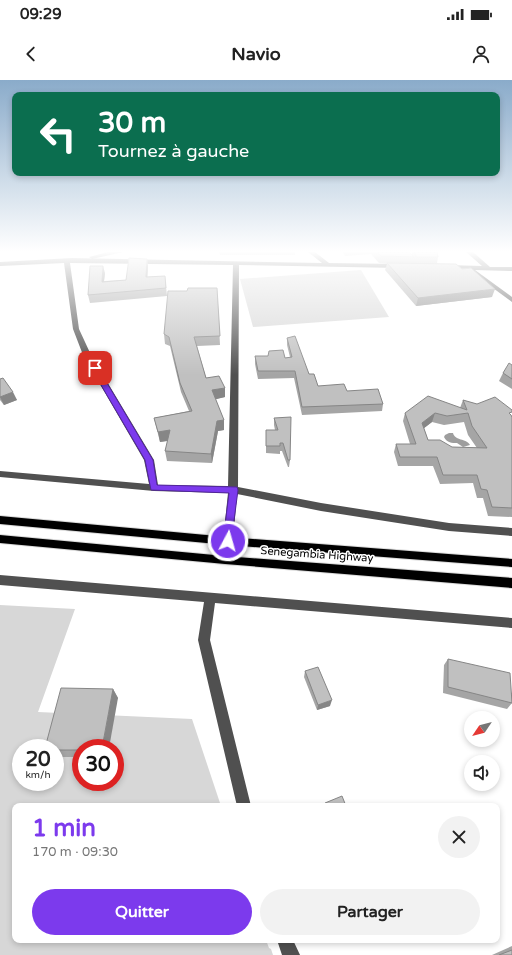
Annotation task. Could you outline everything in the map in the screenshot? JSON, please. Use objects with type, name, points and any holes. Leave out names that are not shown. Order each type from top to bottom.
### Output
[{"type":"main road","name":"Senegambia Highway","points":[[0,520],[228,541],[512,563]]},
{"type":"main road","name":"Senegambia Highway","points":[[0,539],[225,560],[512,583]]},
{"type":"street","points":[[71,293],[76,329],[87,355],[149,460],[154,488]]},
{"type":"street","points":[[228,541],[234,490],[236,293]]},
{"type":"street","points":[[502,293],[512,300]]},
{"type":"street","points":[[0,474],[154,488],[234,490],[449,527],[512,532]]},
{"type":"street","points":[[0,580],[210,597],[354,611],[512,623]]},
{"type":"street","points":[[210,597],[204,640],[243,803]]},
{"type":"street","points":[[286,943],[291,955]]},
{"type":"shaded area","points":[[244,293],[375,293],[389,317],[253,327]]},
{"type":"shaded area","points":[[449,433],[453,433],[454,436],[466,441],[470,445],[463,447],[457,443],[448,442],[444,437]]},
{"type":"shaded area","points":[[0,605],[75,609],[38,712],[192,719],[220,803],[12,803],[12,943],[267,943],[273,955],[0,955]]},
{"type":"building","points":[[88,293],[112,293],[88,295]]},
{"type":"building","points":[[168,293],[217,293],[220,336],[194,337],[206,378],[219,376],[225,388],[212,390],[224,420],[217,421],[211,454],[165,451],[170,430],[158,432],[154,418],[192,411],[180,383],[169,337],[164,334]]},
{"type":"building","points":[[413,293],[462,293],[418,298]]},
{"type":"building","points":[[295,336],[309,374],[314,374],[318,386],[344,384],[347,391],[378,389],[383,404],[302,407],[295,371],[258,371],[255,356],[268,356],[269,351],[283,350],[285,358],[292,357],[287,338]]},
{"type":"building","points":[[509,363],[512,365],[512,379],[503,373]]},
{"type":"building","points":[[3,378],[13,392],[0,397],[0,379]]},
{"type":"building","points":[[428,396],[467,410],[463,400],[477,404],[495,397],[512,410],[512,412],[509,413],[512,417],[512,508],[492,507],[487,490],[481,489],[477,475],[443,475],[437,457],[400,457],[396,444],[416,444],[405,413]],"holes":[[[435,413],[447,416],[468,413],[472,426],[487,448],[452,447],[440,440],[428,440],[422,423]]]},
{"type":"building","points":[[291,417],[290,460],[288,460],[283,443],[280,443],[280,446],[266,446],[266,430],[278,430],[274,418]]},
{"type":"building","points":[[448,659],[510,673],[512,703],[448,687]]},
{"type":"building","points":[[318,667],[332,700],[318,705],[305,671]]},
{"type":"building","points":[[61,688],[113,689],[104,739],[72,739],[72,750],[64,750],[64,739],[47,739]]},
{"type":"building","points":[[342,796],[345,803],[325,803]]},
{"type":"building","points":[[512,950],[512,955],[499,955]]},
{"type":"route","points":[[95,368],[149,460],[154,488],[234,490],[228,541]]}]
